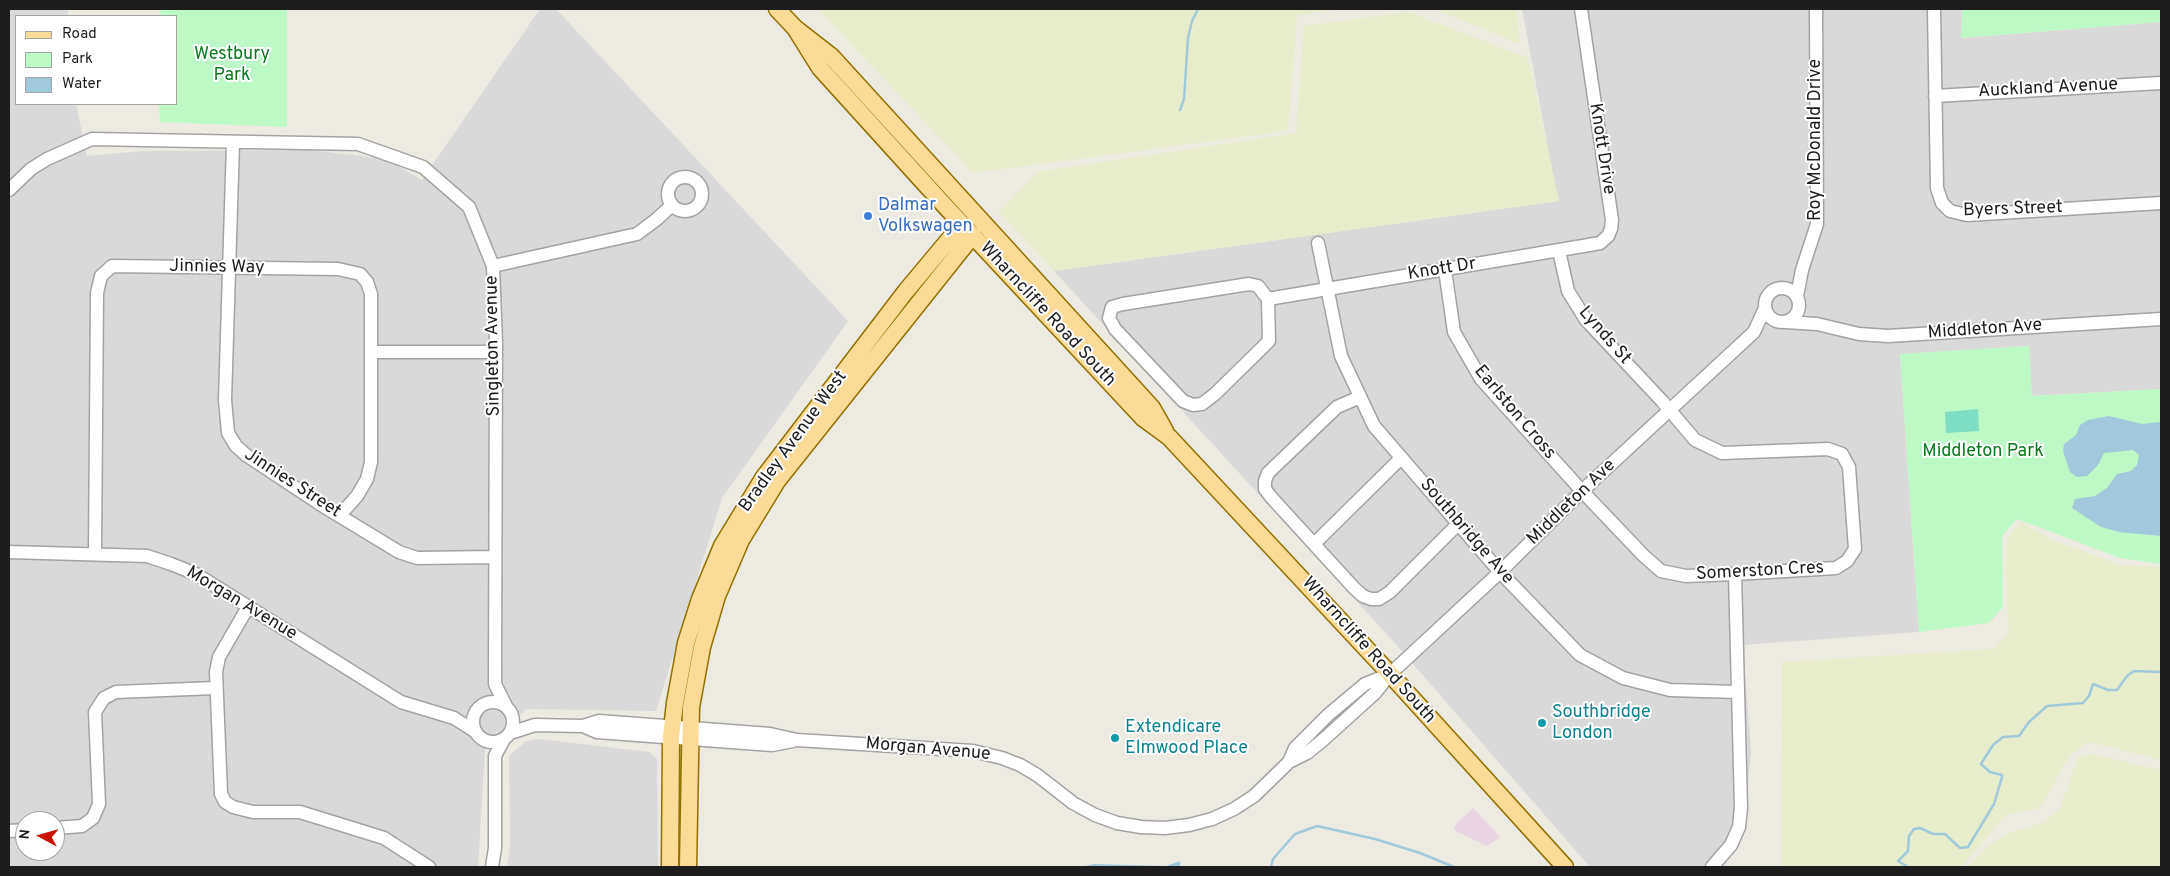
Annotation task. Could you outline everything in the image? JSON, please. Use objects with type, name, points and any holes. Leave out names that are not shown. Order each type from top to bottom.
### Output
[{"type":"main road","name":"Wharncliffe Road South","points":[[777,9],[795,28],[831,56],[979,217],[1152,408],[1169,437]]},
{"type":"main road","name":"Wharncliffe Road South","points":[[795,28],[820,68],[967,229],[1143,418],[1169,437],[1390,674],[1564,867]]},
{"type":"main road","name":"Bradley Avenue West","points":[[670,867],[671,732],[686,643],[700,599],[722,546],[764,477],[906,291],[967,229]]},
{"type":"main road","name":"Bradley Avenue West","points":[[688,867],[690,707],[702,648],[717,596],[741,540],[777,481],[967,229]]},
{"type":"street","name":"Knott Drive","points":[[1559,250],[1600,243],[1611,229],[1581,9]]},
{"type":"street","name":"Roy McDonald Drive","points":[[1798,301],[1802,270],[1817,224],[1816,9]]},
{"type":"street","name":"Byers Street","points":[[1934,9],[1937,188],[1942,203],[1950,211],[1967,215],[2161,203]]},
{"type":"street","name":"Auckland Avenue","points":[[1935,96],[2161,83]]},
{"type":"street","name":"Singleton Avenue","points":[[9,190],[47,159],[92,140],[358,144],[423,167],[469,207],[493,266],[496,352],[495,684],[508,709]]},
{"type":"street","name":"Jinnies Street","points":[[233,143],[225,400],[228,432],[236,446],[246,455],[399,552],[417,558],[495,557]]},
{"type":"street","points":[[493,266],[637,234],[672,205]]},
{"type":"street","name":"Southbridge Ave","points":[[1318,243],[1341,356],[1374,426],[1500,572],[1580,655],[1623,678],[1670,690],[1737,692]]},
{"type":"street","name":"Knott Dr","points":[[1268,299],[1559,250]]},
{"type":"street","name":"Lynds St","points":[[1559,250],[1568,291],[1586,320],[1670,409]]},
{"type":"street","name":"Jinnies Way","points":[[95,554],[97,292],[102,276],[112,266],[338,269],[360,274],[367,282],[371,294],[371,462],[367,479],[358,496],[340,516]]},
{"type":"street","name":"Earlston Cross","points":[[1445,270],[1454,332],[1481,379],[1582,491]]},
{"type":"street","points":[[1784,323],[1768,315],[1765,302],[1771,292],[1782,288],[1802,270]]},
{"type":"street","points":[[1249,284],[1258,286],[1268,299],[1269,341],[1216,394],[1202,404],[1193,405],[1183,401],[1115,329],[1109,318],[1112,307],[1123,304],[1249,284]]},
{"type":"street","points":[[1782,288],[1790,290],[1810,324]]},
{"type":"street","points":[[1754,332],[1784,323],[1796,317],[1798,301]]},
{"type":"street","points":[[1754,332],[1765,308]]},
{"type":"street","name":"Middleton Ave","points":[[1784,323],[1810,324],[1859,334],[1888,336],[2161,319]]},
{"type":"street","name":"Middleton Ave","points":[[1390,674],[1500,572],[1582,491],[1754,332]]},
{"type":"street","points":[[371,352],[496,352]]},
{"type":"street","points":[[1360,398],[1332,412],[1268,473],[1265,489],[1363,596],[1371,599],[1379,599],[1390,592],[1458,524]]},
{"type":"street","name":"Somerston Cres","points":[[1582,491],[1643,555],[1662,571],[1686,576],[1734,574],[1836,568],[1847,561],[1855,549],[1849,466],[1842,454],[1828,449],[1722,454],[1695,440],[1670,409]]},
{"type":"street","points":[[1314,544],[1401,458]]},
{"type":"street","name":"Morgan Avenue","points":[[9,552],[147,556],[171,564],[196,574],[401,702],[454,718],[480,736]]},
{"type":"street","points":[[1712,867],[1731,845],[1739,827],[1741,807],[1734,574]]},
{"type":"street","points":[[248,607],[219,657],[215,688],[222,794],[225,802],[243,811],[300,812],[375,835],[384,838],[429,867]]},
{"type":"street","name":"Morgan Avenue","points":[[507,736],[536,726],[583,726],[599,721],[772,745],[797,740],[963,750],[992,755],[1029,770],[1068,800],[1089,812],[1117,823],[1153,828],[1189,825],[1223,814],[1254,796],[1289,762],[1307,753],[1323,740],[1375,693],[1390,674]]},
{"type":"street","points":[[495,684],[473,720],[480,736],[495,756]]},
{"type":"street","points":[[65,827],[82,826],[93,818],[99,804],[95,712],[104,698],[116,692],[215,688]]},
{"type":"street","points":[[454,718],[491,702],[508,709],[513,722],[495,756],[495,848],[492,867]]},
{"type":"street","name":"Morgan Avenue","points":[[508,709],[536,726]]},
{"type":"street","points":[[480,736],[492,742],[507,736]]},
{"type":"shaded area","points":[[9,9],[68,9],[68,15],[15,15],[15,105],[76,105],[87,156],[143,151],[310,150],[386,159],[422,180],[540,9],[556,9],[848,321],[722,498],[656,711],[526,709],[485,750],[478,867],[9,867]]},
{"type":"shaded area","points":[[1522,9],[1962,9],[1962,38],[2161,22],[2161,389],[2031,396],[2029,346],[1900,354],[1919,632],[1743,645],[1751,752],[1744,825],[1712,867],[1590,867],[1393,641],[1054,271],[1558,201]]},
{"type":"shaded area","points":[[540,739],[649,752],[657,759],[658,867],[507,867],[510,847],[509,756],[526,741]]},
{"type":"shaded area","points":[[1473,808],[1500,837],[1487,846],[1454,830],[1456,824]]},
{"type":"green space","name":"Westbury Park","points":[[161,9],[287,9],[287,127],[160,122],[159,105],[178,105],[178,15],[160,15]]},
{"type":"green space","points":[[818,9],[1341,9],[1297,15],[1288,131],[973,173]]},
{"type":"green space","points":[[1435,9],[1516,9],[1520,44]]},
{"type":"green space","points":[[1962,9],[2161,9],[2161,22],[1961,38]]},
{"type":"green space","points":[[1409,12],[1528,58],[1559,201],[1054,271],[999,212],[1037,172],[1296,133],[1304,26]]},
{"type":"green space","name":"Middleton Park","points":[[2029,346],[2032,396],[2161,389],[2161,564],[2120,558],[2017,519],[2002,536],[2003,607],[1989,623],[1919,632],[1900,354]]},
{"type":"green space","points":[[1978,409],[1979,431],[1946,433],[1945,412]]},
{"type":"green space","points":[[2020,522],[2053,540],[2119,565],[2161,567],[2161,760],[2089,742],[2071,754],[2039,809],[2006,815],[1961,867],[1781,867],[1782,662],[1993,649],[2009,632],[2005,566],[2007,540]]},
{"type":"green space","points":[[2091,754],[2161,770],[2161,867],[1968,867],[1988,846],[2007,834],[2042,823],[2060,809],[2078,757]]},
{"type":"water","points":[[2109,416],[2142,424],[2161,422],[2161,536],[2119,532],[2101,527],[2072,508],[2075,499],[2095,496],[2107,488],[2117,474],[2131,471],[2137,465],[2139,455],[2133,450],[2104,453],[2098,465],[2087,476],[2077,477],[2070,472],[2063,451],[2064,444],[2076,435],[2080,425],[2088,420]]},
{"type":"water","points":[[1180,861],[1180,867],[1080,867],[1094,864],[1166,866]]},
{"type":"waterway","points":[[1180,110],[1184,99],[1188,38],[1192,21],[1198,9]]},
{"type":"waterway","points":[[1908,867],[1898,861],[1908,851],[1909,836],[1914,829],[1920,828],[1933,834],[1945,834],[1960,848],[1968,847],[1994,804],[2002,777],[2002,775],[1990,772],[1981,764],[1993,745],[2003,737],[2019,736],[2029,722],[2047,706],[2083,703],[2089,696],[2093,684],[2108,690],[2117,690],[2127,676],[2134,671],[2161,672]]},
{"type":"waterway","points":[[1271,867],[1273,859],[1295,834],[1317,826],[1375,839],[1420,853],[1454,867]]},
{"type":"place","name":"Dalmar Volkswagen","points":[[868,216]]},
{"type":"place","name":"Southbridge London","points":[[1542,723]]},
{"type":"place","name":"Extendicare Elmwood Place","points":[[1115,738]]}]
